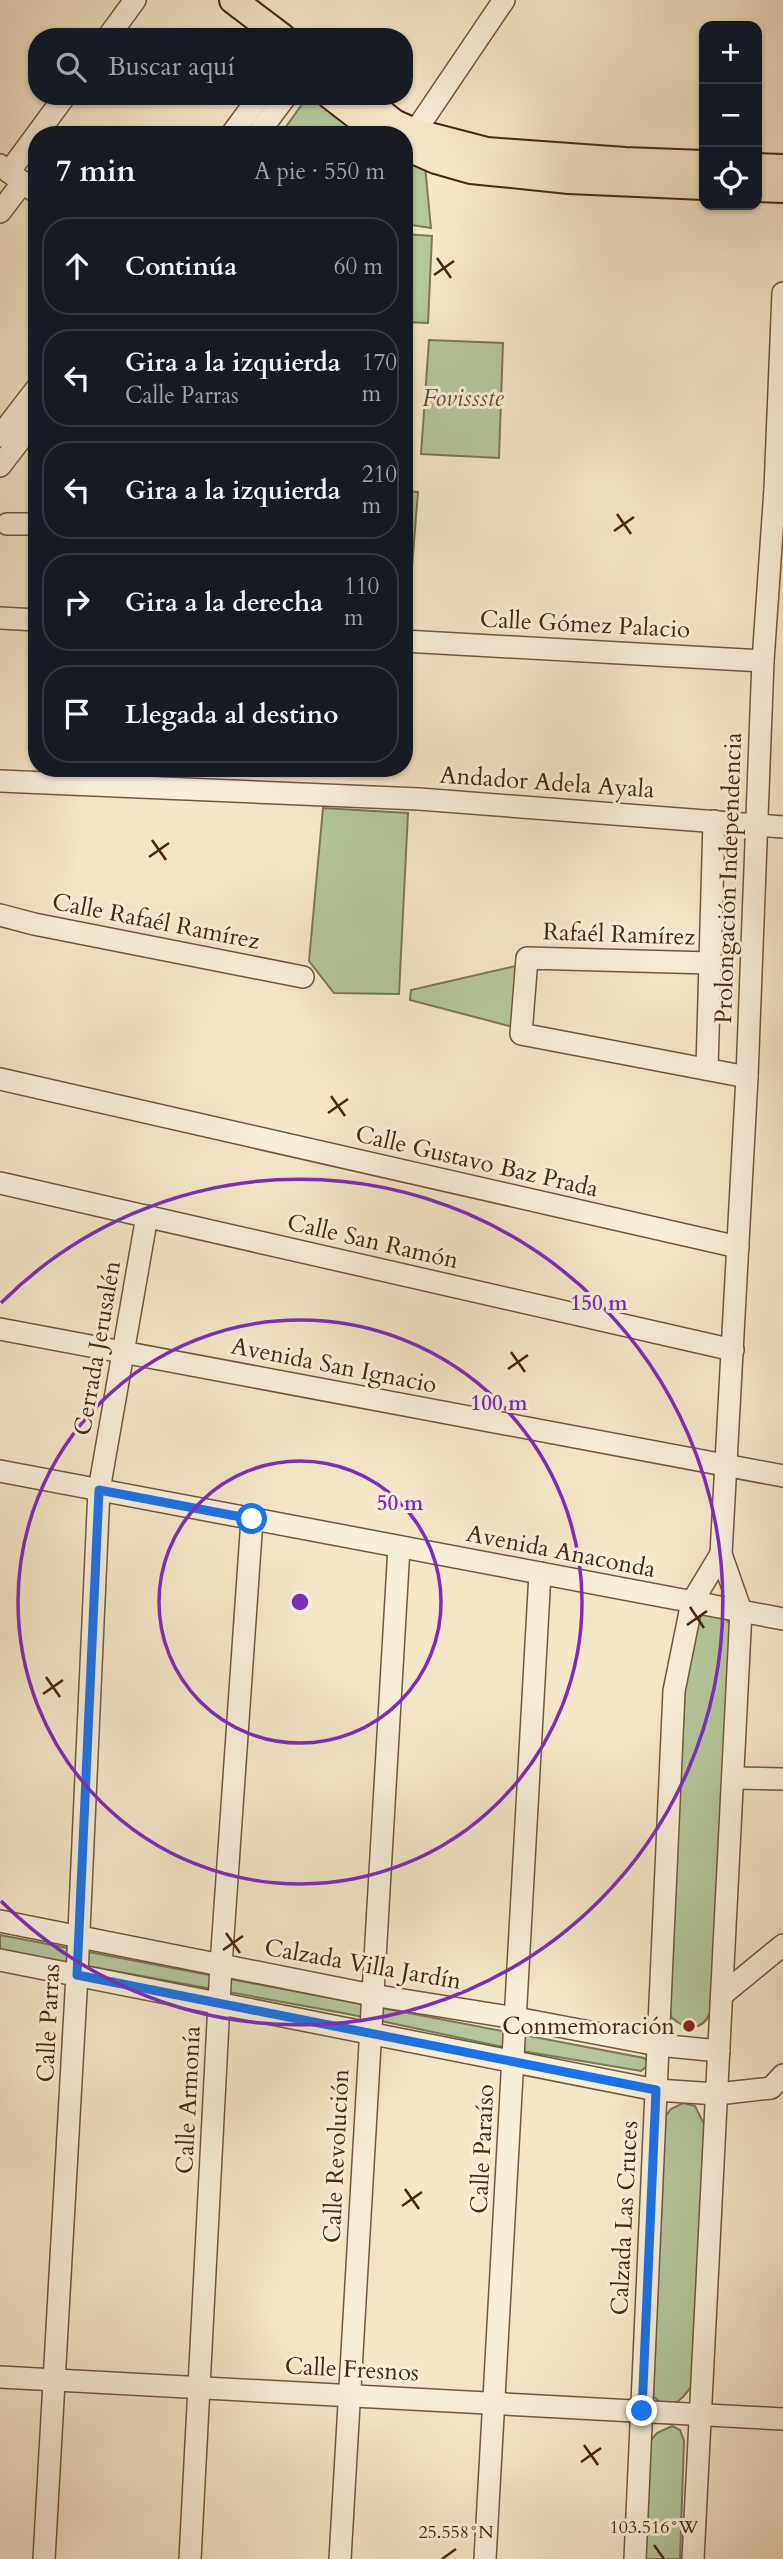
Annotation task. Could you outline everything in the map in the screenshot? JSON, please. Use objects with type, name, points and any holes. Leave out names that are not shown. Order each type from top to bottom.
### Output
[{"type":"main road","points":[[233,0],[270,28]]},
{"type":"main road","points":[[343,105],[370,126]]},
{"type":"main road","points":[[372,105],[397,126]]},
{"type":"main road","points":[[413,143],[487,151],[699,164]]},
{"type":"main road","points":[[413,145],[436,160],[471,170],[569,180],[699,186]]},
{"type":"main road","points":[[762,166],[783,168]]},
{"type":"main road","points":[[762,188],[783,189]]},
{"type":"street","points":[[115,28],[135,0]]},
{"type":"street","points":[[413,135],[504,0]]},
{"type":"street","points":[[47,126],[60,105]]},
{"type":"street","points":[[238,126],[253,105]]},
{"type":"street","points":[[264,126],[279,105]]},
{"type":"street","points":[[0,212],[28,159]]},
{"type":"street","name":"Prolongación Independencia","points":[[726,1465],[747,1077],[763,660],[780,460],[783,293]]},
{"type":"street","points":[[0,436],[28,400]]},
{"type":"street","points":[[0,466],[28,430]]},
{"type":"street","points":[[7,524],[28,524]]},
{"type":"street","points":[[0,618],[28,620]]},
{"type":"street","name":"Calle Gómez Palacio","points":[[413,641],[763,660]]},
{"type":"street","name":"Andador Adela Ayala","points":[[0,780],[406,798],[783,827]]},
{"type":"street","points":[[714,821],[707,1069],[747,1077]]},
{"type":"street","name":"Calle Rafaél Ramírez","points":[[0,915],[303,977]]},
{"type":"street","name":"Rafaél Ramírez","points":[[707,1069],[521,1034],[527,958],[710,963]]},
{"type":"street","name":"Calle Gustavo Baz Prada","points":[[0,1079],[738,1247]]},
{"type":"street","name":"Calle San Ramón","points":[[0,1183],[733,1350]]},
{"type":"street","name":"Cerrada Jerusalén","points":[[99,1490],[146,1216]]},
{"type":"street","name":"Avenida San Ignacio","points":[[0,1329],[783,1476]]},
{"type":"street","name":"Calzada Las Cruces","points":[[693,2559],[741,1611],[722,1554],[726,1465]]},
{"type":"street","name":"Avenida Anaconda","points":[[0,1471],[783,1619]]},
{"type":"street","name":"Calle Parras","points":[[44,2559],[77,1975],[99,1490]]},
{"type":"street","name":"Calle Armonía","points":[[190,2559],[221,1965],[252,1519]]},
{"type":"street","name":"Calle Revolución","points":[[340,2559],[399,1547]]},
{"type":"street","name":"Calzada Las Cruces","points":[[635,2559],[674,1691],[692,1602],[722,1554]]},
{"type":"street","name":"Calle Paraíso","points":[[485,2559],[540,1573]]},
{"type":"street","points":[[733,1778],[783,1779]]},
{"type":"street","name":"Calzada Villa Jardín","points":[[0,1922],[372,1995],[516,2018],[658,2045],[719,2051]]},
{"type":"street","points":[[722,1995],[783,1945]]},
{"type":"street","points":[[0,1960],[656,2090],[717,2094],[771,2088],[783,2075]]},
{"type":"street","name":"Calle Fresnos","points":[[0,2376],[783,2419]]},
{"type":"green space","points":[[302,105],[334,105],[363,126],[286,126]]},
{"type":"green space","points":[[413,164],[425,166],[431,228],[413,225]]},
{"type":"green space","points":[[413,235],[432,236],[428,323],[413,322]]},
{"type":"green space","name":"Fovissste","points":[[429,340],[503,343],[499,458],[421,454]]},
{"type":"green space","points":[[413,492],[418,492],[413,554]]},
{"type":"green space","points":[[323,808],[408,813],[399,994],[334,993],[309,961]]},
{"type":"green space","points":[[520,965],[517,1028],[410,1000],[411,990]]},
{"type":"green space","points":[[709,1612],[726,1617],[733,1631],[710,2013],[707,2019],[693,2027],[682,2025],[671,2017],[669,2004],[687,1650],[699,1617]]},
{"type":"green space","points":[[0,1935],[644,2058],[647,2066],[641,2071],[522,2051],[348,2014],[0,1950]]},
{"type":"green space","points":[[683,2103],[695,2106],[705,2126],[694,2382],[679,2400],[668,2405],[656,2399],[650,2392],[664,2118],[671,2109]]},
{"type":"green space","points":[[672,2426],[680,2430],[684,2441],[680,2559],[639,2559],[651,2440],[657,2433]]},
{"type":"place","name":"Conmemoración","points":[[689,2026]]},
{"type":"route","points":[[252,1519],[99,1490],[77,1975],[656,2090],[642,2411]]}]
